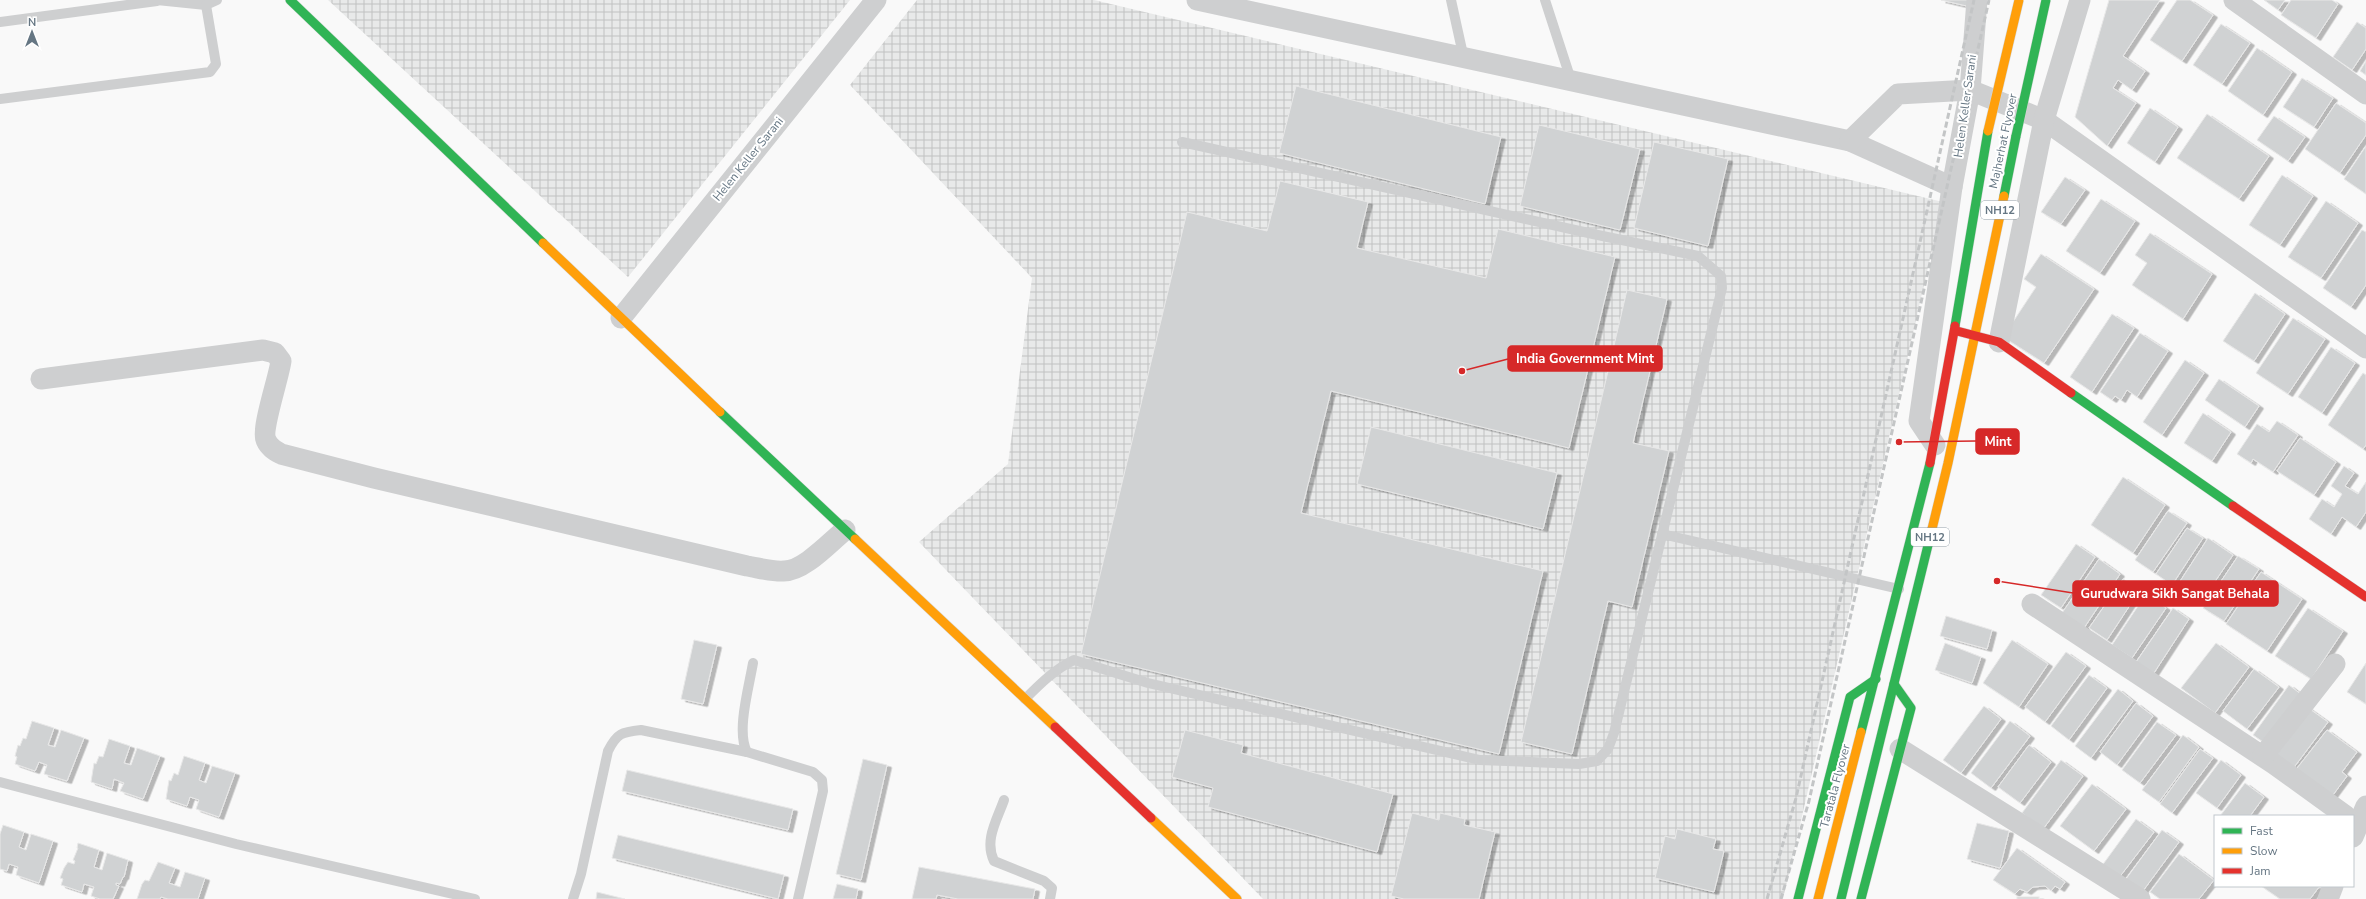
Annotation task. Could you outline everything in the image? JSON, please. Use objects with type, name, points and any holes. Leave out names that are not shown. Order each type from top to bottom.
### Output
[{"type":"main road","points":[[290,0],[621,318],[1237,899]]},
{"type":"main road","name":"Majherhat Flyover","points":[[1954,330],[1988,131],[2019,0]]},
{"type":"main road","name":"Majherhat Flyover","points":[[1975,334],[2046,0]]},
{"type":"main road","points":[[1954,330],[1975,334],[1999,342],[2262,527],[2366,597]]},
{"type":"main road","name":"NH12","points":[[1876,679],[1935,445],[1954,330]]},
{"type":"main road","name":"NH12","points":[[1841,899],[1870,788],[1946,474],[1975,334]]},
{"type":"main road","points":[[1798,899],[1850,697],[1876,679]]},
{"type":"main road","name":"Taratala Flyover","points":[[1818,899],[1851,769],[1876,679]]},
{"type":"main road","points":[[1861,899],[1911,708],[1894,684]]},
{"type":"street","name":"Helen Keller Sarani","points":[[621,318],[876,0]]},
{"type":"street","points":[[1197,0],[1464,59],[1571,80],[1850,141],[1952,187]]},
{"type":"street","name":"Helen Keller Sarani","points":[[1935,445],[1919,421],[1952,187],[1970,90],[1977,0]]},
{"type":"street","points":[[1999,342],[2044,120],[2080,0]]},
{"type":"street","points":[[2234,0],[2366,94]]},
{"type":"street","points":[[1850,141],[1898,94],[1970,90],[2044,120],[2366,348]]},
{"type":"street","points":[[41,379],[263,350],[275,353],[281,361],[266,424],[265,438],[271,448],[281,454],[382,480],[747,566],[785,572],[797,568],[812,558],[845,530]]},
{"type":"street","points":[[2032,604],[2262,756],[2340,815]]},
{"type":"street","points":[[2262,756],[2335,664]]},
{"type":"street","points":[[1900,749],[2140,899]]},
{"type":"street","points":[[2355,826],[2366,806]]},
{"type":"street","points":[[2328,899],[2333,887]]},
{"type":"lane","points":[[0,22],[157,0],[206,5],[217,0]]},
{"type":"lane","points":[[1451,0],[1464,59]]},
{"type":"lane","points":[[1545,0],[1571,80]]},
{"type":"lane","points":[[0,99],[210,72],[216,64],[206,5]]},
{"type":"lane","points":[[1025,699],[1049,676],[1074,660],[1148,683],[1480,760],[1579,764],[1597,761],[1608,749],[1614,733],[1722,288],[1721,276],[1698,256],[1585,233],[1182,142]]},
{"type":"lane","points":[[1662,534],[1899,589]]},
{"type":"lane","points":[[747,752],[743,743],[743,728],[753,663]]},
{"type":"lane","points":[[573,899],[581,874],[608,751],[614,738],[625,732],[641,730],[747,752],[813,772],[822,780],[823,791],[798,899]]},
{"type":"lane","points":[[0,782],[236,844],[475,899]]},
{"type":"lane","points":[[1004,800],[989,842],[990,852],[994,861],[1044,881],[1052,888],[1050,899]]},
{"type":"shaded area","points":[[328,0],[850,0],[628,277]]},
{"type":"shaded area","points":[[917,0],[1094,0],[1943,202],[1783,899],[1263,899],[919,542],[1008,464],[1032,278],[850,85]]},
{"type":"building","points":[[1941,0],[1972,0],[1971,7]]},
{"type":"building","points":[[2109,0],[2160,0],[2123,56],[2145,71],[2132,90],[2118,80],[2113,88],[2136,103],[2107,146],[2075,117]]},
{"type":"building","points":[[2177,0],[2190,0],[2213,15],[2182,61],[2150,40]]},
{"type":"building","points":[[2264,0],[2285,0],[2278,10]]},
{"type":"building","points":[[2291,0],[2332,0],[2338,4],[2316,38],[2281,15]]},
{"type":"building","points":[[2357,22],[2366,28],[2366,49],[2352,70],[2333,57]]},
{"type":"building","points":[[2221,24],[2250,43],[2222,84],[2193,65]]},
{"type":"building","points":[[2257,48],[2292,72],[2263,115],[2228,91]]},
{"type":"building","points":[[2366,61],[2366,75],[2360,71]]},
{"type":"building","points":[[2302,78],[2333,98],[2314,127],[2283,107]]},
{"type":"building","points":[[1296,86],[1501,137],[1485,204],[1279,153]]},
{"type":"building","points":[[2336,103],[2366,123],[2366,135],[2340,173],[2305,149]]},
{"type":"building","points":[[2150,108],[2178,127],[2155,162],[2127,143]]},
{"type":"building","points":[[2207,114],[2269,156],[2239,199],[2177,158]]},
{"type":"building","points":[[2274,116],[2305,137],[2288,161],[2257,140]]},
{"type":"building","points":[[1539,125],[1640,149],[1620,230],[1520,206]]},
{"type":"building","points":[[1654,142],[1728,159],[1708,246],[1634,228]]},
{"type":"building","points":[[2366,146],[2366,194],[2344,179]]},
{"type":"building","points":[[2282,175],[2313,196],[2280,245],[2249,225]]},
{"type":"building","points":[[2065,177],[2085,190],[2061,224],[2041,212]]},
{"type":"building","points":[[1280,181],[1368,202],[1357,248],[1486,278],[1498,229],[1615,257],[1569,448],[1331,391],[1301,513],[1543,571],[1499,754],[1081,654],[1187,212],[1267,231]]},
{"type":"building","points":[[2101,199],[2135,221],[2100,273],[2066,251]]},
{"type":"building","points":[[2326,201],[2358,223],[2321,278],[2288,257]]},
{"type":"building","points":[[2362,230],[2366,232],[2366,285],[2351,307],[2323,288]]},
{"type":"building","points":[[2150,233],[2212,274],[2183,319],[2132,285],[2147,263],[2135,255]]},
{"type":"building","points":[[2041,254],[2094,289],[2044,363],[2003,337],[2036,287],[2024,279]]},
{"type":"building","points":[[1627,290],[1667,299],[1633,443],[1669,451],[1632,607],[1608,601],[1572,754],[1521,742]]},
{"type":"building","points":[[2255,293],[2285,314],[2254,361],[2223,341]]},
{"type":"building","points":[[2112,314],[2134,328],[2092,392],[2070,377]]},
{"type":"building","points":[[2293,318],[2325,339],[2288,394],[2256,373]]},
{"type":"building","points":[[2140,333],[2168,351],[2137,397],[2127,390],[2121,400],[2115,396],[2112,400],[2100,392]]},
{"type":"building","points":[[2331,347],[2355,363],[2322,413],[2298,397]]},
{"type":"building","points":[[2185,360],[2204,373],[2162,435],[2143,422]]},
{"type":"building","points":[[2363,373],[2366,375],[2366,445],[2363,449],[2328,425]]},
{"type":"building","points":[[2219,379],[2259,406],[2245,427],[2205,400]]},
{"type":"building","points":[[2203,413],[2231,432],[2212,461],[2184,443]]},
{"type":"building","points":[[2277,421],[2298,435],[2273,472],[2253,459],[2251,463],[2237,454],[2257,424],[2269,432]]},
{"type":"building","points":[[1371,427],[1557,473],[1543,529],[1357,484]]},
{"type":"building","points":[[2300,438],[2336,462],[2314,495],[2277,471]]},
{"type":"building","points":[[2344,466],[2354,473],[2345,486],[2358,494],[2366,482],[2366,512],[2356,527],[2342,517],[2331,534],[2309,519],[2322,499],[2334,507],[2342,494],[2331,486]]},
{"type":"building","points":[[2123,477],[2165,505],[2133,553],[2091,525]]},
{"type":"building","points":[[2168,511],[2187,523],[2153,572],[2135,560]]},
{"type":"building","points":[[2187,528],[2203,538],[2172,585],[2156,574]]},
{"type":"building","points":[[2208,538],[2233,555],[2201,602],[2177,586]]},
{"type":"building","points":[[2076,544],[2095,557],[2061,608],[2041,595]]},
{"type":"building","points":[[2238,556],[2259,569],[2224,621],[2203,608]]},
{"type":"building","points":[[2099,559],[2120,574],[2084,628],[2062,613]]},
{"type":"building","points":[[2261,572],[2302,599],[2267,651],[2226,624]]},
{"type":"building","points":[[2123,579],[2140,590],[2107,640],[2089,628]]},
{"type":"building","points":[[2146,594],[2166,608],[2132,658],[2112,645]]},
{"type":"building","points":[[2173,608],[2189,619],[2152,676],[2134,665]]},
{"type":"building","points":[[2308,608],[2343,631],[2311,679],[2275,656]]},
{"type":"building","points":[[1946,616],[1992,630],[1987,649],[1940,636]]},
{"type":"building","points":[[694,640],[717,645],[703,704],[681,699]]},
{"type":"building","points":[[2012,640],[2048,664],[2019,707],[1983,683]]},
{"type":"building","points":[[1945,643],[1981,657],[1972,683],[1935,670]]},
{"type":"building","points":[[2216,643],[2249,667],[2215,713],[2181,688]]},
{"type":"building","points":[[2066,652],[2086,666],[2045,722],[2025,707]]},
{"type":"building","points":[[2366,663],[2366,704],[2347,692]]},
{"type":"building","points":[[2254,669],[2279,687],[2247,729],[2223,711]]},
{"type":"building","points":[[2089,675],[2107,688],[2069,740],[2051,726]]},
{"type":"building","points":[[2289,685],[2302,695],[2266,744],[2253,735]]},
{"type":"building","points":[[2118,689],[2133,701],[2091,758],[2075,746]]},
{"type":"building","points":[[2136,703],[2153,716],[2117,765],[2100,752]]},
{"type":"building","points":[[1984,706],[2001,719],[1961,773],[1943,760]]},
{"type":"building","points":[[2307,707],[2328,722],[2292,770],[2271,754]]},
{"type":"building","points":[[32,721],[54,728],[48,745],[55,747],[61,730],[84,738],[67,781],[44,774],[47,765],[39,762],[35,771],[15,764],[17,757],[15,756],[18,745],[20,746],[23,738],[26,739]]},
{"type":"building","points":[[2010,721],[2030,736],[1991,788],[1971,773]]},
{"type":"building","points":[[2157,722],[2176,735],[2140,783],[2122,770]]},
{"type":"building","points":[[1185,730],[1243,745],[1241,753],[1393,794],[1377,852],[1208,807],[1213,788],[1172,777]]},
{"type":"building","points":[[2327,730],[2357,752],[2342,772],[2347,776],[2330,799],[2294,772]]},
{"type":"building","points":[[2183,735],[2199,747],[2159,802],[2142,790]]},
{"type":"building","points":[[109,739],[130,746],[124,763],[131,765],[137,748],[160,756],[143,799],[120,791],[124,783],[114,779],[112,789],[91,782],[94,763],[96,764],[99,756],[103,757]]},
{"type":"building","points":[[2029,745],[2051,762],[2020,803],[1998,787]]},
{"type":"building","points":[[2200,749],[2213,758],[2172,813],[2160,804]]},
{"type":"building","points":[[184,756],[205,763],[199,780],[206,783],[212,766],[235,773],[219,817],[196,809],[199,800],[190,797],[187,806],[166,799],[169,780],[171,781],[174,773],[178,775]]},
{"type":"building","points":[[863,759],[887,765],[861,880],[836,874]]},
{"type":"building","points":[[2061,760],[2083,776],[2043,829],[2022,813]]},
{"type":"building","points":[[2221,760],[2241,775],[2217,808],[2196,793]]},
{"type":"building","points":[[627,770],[793,809],[788,830],[622,791]]},
{"type":"building","points":[[2245,783],[2264,797],[2251,815],[2221,815]]},
{"type":"building","points":[[2092,784],[2126,809],[2094,851],[2060,826]]},
{"type":"building","points":[[1412,813],[1439,820],[1440,813],[1465,819],[1464,825],[1495,832],[1479,899],[1404,899],[1391,896]]},
{"type":"building","points":[[2136,819],[2154,832],[2118,879],[2101,867]]},
{"type":"building","points":[[1977,823],[2009,831],[2000,868],[1967,859]]},
{"type":"building","points":[[3,825],[24,832],[19,847],[26,850],[31,834],[53,841],[39,883],[16,875],[18,867],[9,864],[7,871],[0,869],[0,834]]},
{"type":"building","points":[[1677,829],[1716,839],[1713,849],[1724,851],[1714,892],[1655,878],[1665,836],[1675,839]]},
{"type":"building","points":[[2162,830],[2179,842],[2140,895],[2123,883]]},
{"type":"building","points":[[618,835],[784,875],[778,899],[612,858]]},
{"type":"building","points":[[78,843],[99,850],[94,867],[102,870],[107,853],[128,860],[124,877],[120,884],[116,883],[116,885],[119,886],[113,899],[100,899],[91,896],[94,887],[84,884],[82,892],[61,885],[63,879],[60,878],[64,868],[68,862],[74,864],[75,861],[73,860],[78,848]]},
{"type":"building","points":[[2017,848],[2065,882],[2060,889],[2055,886],[2051,891],[2045,886],[2033,887],[2027,892],[2020,889],[2015,894],[1993,880]]},
{"type":"building","points":[[2179,854],[2214,880],[2199,899],[2160,899],[2150,892]]},
{"type":"building","points":[[158,862],[175,868],[169,883],[180,887],[185,872],[205,878],[198,899],[168,899],[161,897],[160,899],[137,899],[142,884],[145,880],[149,881]]},
{"type":"building","points":[[919,867],[1035,889],[1033,899],[958,899],[937,895],[936,899],[912,899]]},
{"type":"building","points":[[837,884],[858,889],[856,899],[833,899]]},
{"type":"building","points":[[2262,887],[2319,887],[2310,899],[2280,899]]},
{"type":"building","points":[[597,892],[625,899],[596,899]]},
{"type":"building","points":[[2017,897],[2039,897],[2039,899],[2017,899]]},
{"type":"railway","points":[[1767,899],[1796,798],[1974,0]]},
{"type":"railway","points":[[1781,899],[1809,801],[1989,0]]},
{"type":"traffic: fast","points":[[290,0],[543,243]]},
{"type":"traffic: fast","points":[[2016,136],[2046,0]]},
{"type":"traffic: fast","points":[[1955,326],[1988,131]]},
{"type":"traffic: fast","points":[[2004,196],[2016,136]]},
{"type":"traffic: fast","points":[[2071,393],[2233,506]]},
{"type":"traffic: fast","points":[[720,412],[855,539]]},
{"type":"traffic: fast","points":[[1861,732],[1930,463]]},
{"type":"traffic: fast","points":[[1841,899],[1932,529]]},
{"type":"traffic: fast","points":[[1798,899],[1850,697],[1876,679]]},
{"type":"traffic: fast","points":[[1861,899],[1911,708],[1894,684]]},
{"type":"traffic: slow","points":[[1988,131],[2019,0]]},
{"type":"traffic: slow","points":[[1932,529],[1948,463],[2004,196]]},
{"type":"traffic: slow","points":[[543,243],[720,412]]},
{"type":"traffic: slow","points":[[855,539],[1055,727]]},
{"type":"traffic: slow","points":[[1818,899],[1861,732]]},
{"type":"traffic: slow","points":[[1151,818],[1237,899]]},
{"type":"traffic: jam","points":[[1930,463],[1955,326]]},
{"type":"traffic: jam","points":[[1957,331],[1999,342],[2071,393]]},
{"type":"traffic: jam","points":[[2233,506],[2366,597]]},
{"type":"traffic: jam","points":[[1055,727],[1151,818]]},
{"type":"place","name":"India Government Mint","points":[[1462,371]]},
{"type":"place","name":"Mint","points":[[1899,442]]},
{"type":"place","name":"Gurudwara Sikh Sangat Behala","points":[[1997,581]]}]
